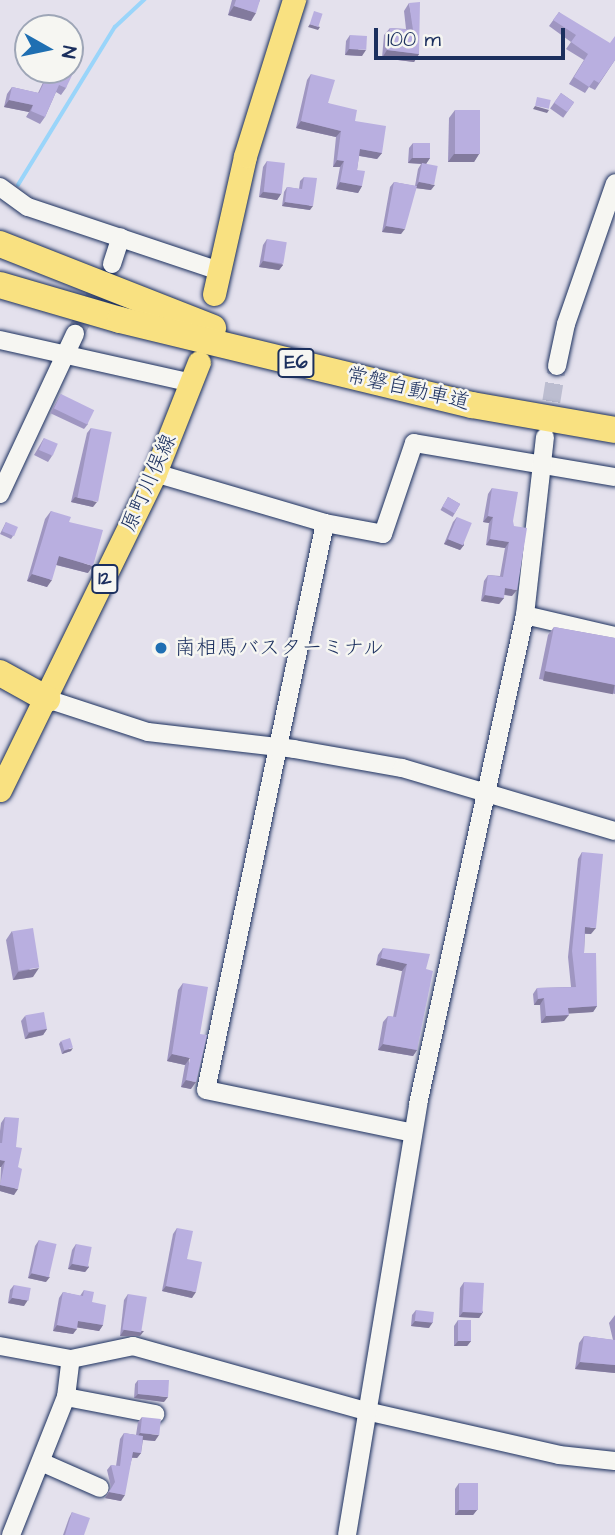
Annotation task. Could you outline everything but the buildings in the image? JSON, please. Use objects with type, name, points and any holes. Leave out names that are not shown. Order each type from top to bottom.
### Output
[{"type":"highway","points":[[0,244],[223,332],[414,384],[472,405]]},
{"type":"highway","name":"常磐自動車道","points":[[0,285],[120,320],[472,405],[615,430]]},
{"type":"highway","points":[[0,295],[120,320]]},
{"type":"highway","points":[[0,673],[47,699]]},
{"type":"highway","points":[[0,685],[47,699]]},
{"type":"main road","points":[[214,294],[245,156],[294,0]]},
{"type":"main road","name":"原町川俣線","points":[[0,790],[47,699],[155,472],[195,372]]},
{"type":"street","points":[[557,366],[566,324],[615,183]]},
{"type":"street","points":[[0,187],[28,207],[219,271]]},
{"type":"street","points":[[112,264],[121,237]]},
{"type":"street","points":[[0,494],[75,334]]},
{"type":"street","points":[[0,340],[64,354],[195,372]]},
{"type":"street","points":[[347,1535],[413,1133],[485,789],[526,615],[545,437]]},
{"type":"street","points":[[155,472],[326,523],[383,534],[415,443],[615,477]]},
{"type":"street","points":[[326,523],[206,1090],[413,1133]]},
{"type":"street","points":[[526,615],[615,636]]},
{"type":"street","points":[[47,699],[148,732],[279,747],[402,768],[485,789],[615,831]]},
{"type":"street","points":[[0,1346],[71,1359],[133,1346],[366,1411],[559,1455],[615,1461]]},
{"type":"street","points":[[11,1535],[66,1397],[71,1359]]},
{"type":"street","points":[[66,1397],[155,1414]]},
{"type":"street","points":[[41,1462],[100,1489]]},
{"type":"waterway","points":[[18,185],[115,27],[144,0]]},
{"type":"tunnel","points":[[75,334],[106,276]]},
{"type":"tunnel","points":[[547,428],[557,366]]},
{"type":"place","name":"南相馬バスターミナル","points":[[161,648]]}]
